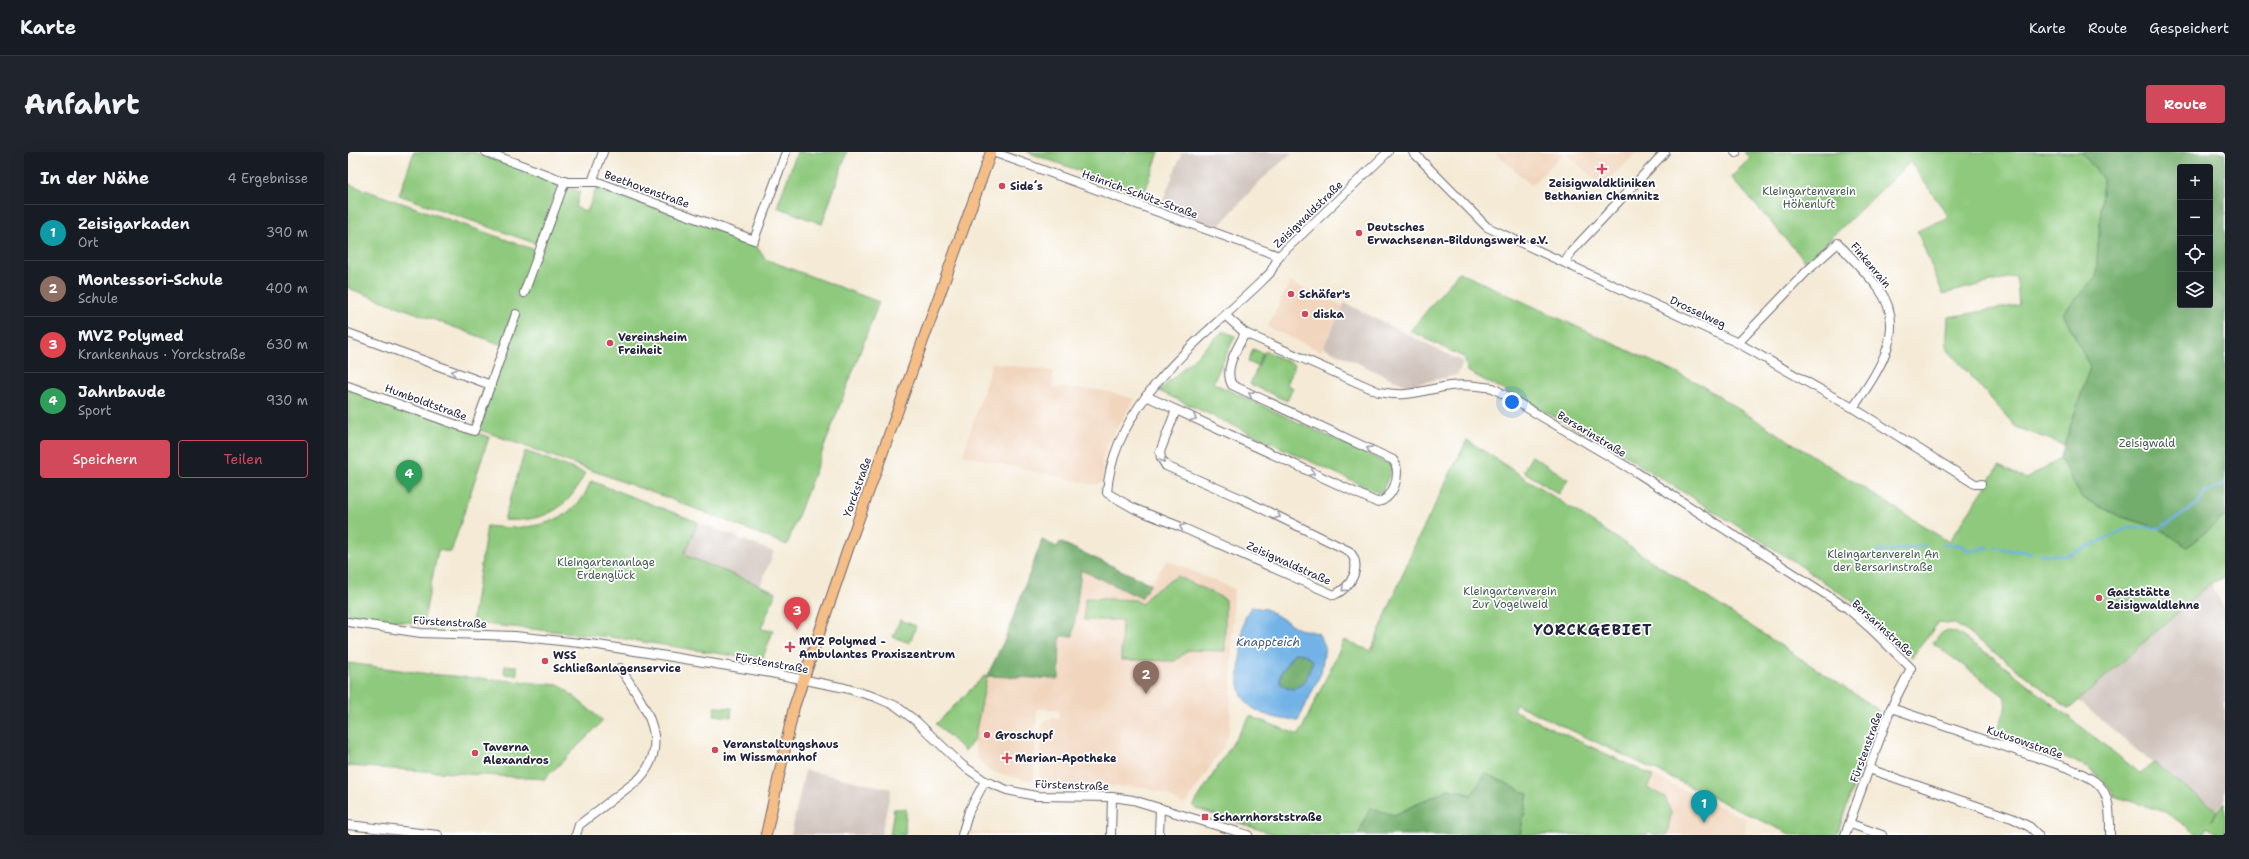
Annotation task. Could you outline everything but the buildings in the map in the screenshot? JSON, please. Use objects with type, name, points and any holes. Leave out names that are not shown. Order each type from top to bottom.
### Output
[{"type":"main road","name":"Yorckstraße","points":[[766,835],[794,707],[850,543],[992,152]]},
{"type":"street","name":"Beethovenstraße","points":[[486,152],[565,181],[598,182],[754,240],[786,152]]},
{"type":"street","points":[[592,182],[603,152]]},
{"type":"street","name":"Heinrich-Schütz-Straße","points":[[992,152],[1279,256]]},
{"type":"street","name":"Zeisigwaldstraße","points":[[1176,410],[1160,452],[1161,458],[1166,466],[1240,498],[1349,551],[1355,558],[1357,566],[1348,585],[1342,592],[1334,595],[1181,526],[1135,509],[1107,493],[1108,478],[1114,451],[1146,396],[1168,368],[1226,316],[1270,273],[1279,256],[1388,152]]},
{"type":"street","name":"Drosselweg","points":[[1413,152],[1487,227],[1738,343],[1853,408],[1975,484],[1981,484]]},
{"type":"street","points":[[1565,262],[1572,251],[1665,152]]},
{"type":"street","points":[[524,293],[565,181]]},
{"type":"street","name":"Finkenrain","points":[[1738,343],[1808,270],[1838,243],[1878,289],[1888,305],[1892,324],[1892,336],[1876,374],[1853,408]]},
{"type":"street","name":"Humboldtstraße","points":[[348,386],[474,431],[516,314]]},
{"type":"street","name":"Bersarinstraße","points":[[1226,316],[1245,333],[1379,392],[1411,395],[1448,386],[1468,385],[1493,388],[1636,472],[1841,605],[1870,628],[1911,668]]},
{"type":"street","points":[[348,333],[491,385]]},
{"type":"street","points":[[1146,396],[1376,502],[1383,502],[1388,498],[1396,480],[1398,471],[1397,466],[1392,460],[1232,385],[1229,379],[1228,368],[1245,333]]},
{"type":"street","name":"Fürstenstraße","points":[[348,622],[420,632],[515,636],[598,645],[845,688],[875,697],[896,706],[916,721],[962,765],[985,781],[1007,790],[1036,796],[1112,797],[1160,808],[1248,835]]},
{"type":"street","points":[[576,835],[579,825],[639,779],[647,771],[653,754],[654,729],[645,708],[620,668]]},
{"type":"street","name":"Fürstenstraße","points":[[1845,835],[1851,824],[1868,769],[1891,708],[1911,668]]},
{"type":"street","name":"Kutusowstraße","points":[[1891,708],[2071,769],[2092,779],[2100,785],[2109,809],[2110,835]]},
{"type":"street","points":[[1868,769],[2012,818],[2030,827],[2038,835]]},
{"type":"street","points":[[962,835],[969,811],[985,781]]},
{"type":"street","points":[[1111,835],[1112,797]]},
{"type":"street","points":[[1159,835],[1160,808]]},
{"type":"street","points":[[1851,824],[1882,835]]},
{"type":"street","points":[[348,825],[438,835]]},
{"type":"shaded area","points":[[1182,152],[1293,152],[1261,180],[1216,229],[1160,208]]},
{"type":"shaded area","name":"Zeisigwaldkliniken Bethanien Chemnitz","points":[[1495,152],[1565,152],[1531,185]]},
{"type":"shaded area","name":"Zeisigwaldkliniken Bethanien Chemnitz","points":[[1565,152],[1637,152],[1603,187]]},
{"type":"shaded area","points":[[1290,282],[1343,306],[1321,351],[1267,327]]},
{"type":"shaded area","points":[[1345,303],[1463,362],[1457,375],[1407,386],[1323,347]]},
{"type":"shaded area","points":[[992,363],[1053,371],[1053,387],[1101,390],[1135,399],[1113,434],[1102,459],[1103,481],[1095,485],[963,455]]},
{"type":"shaded area","points":[[698,522],[774,552],[760,586],[684,555]]},
{"type":"shaded area","points":[[1167,560],[1234,589],[1230,727],[1225,744],[1187,802],[1182,804],[1168,795],[1142,787],[1050,785],[1040,780],[1041,726],[1047,719],[1059,718],[1059,709],[1037,709],[1034,780],[1027,780],[989,771],[977,758],[974,740],[987,676],[1059,679],[1060,636],[1073,636],[1081,570],[1141,598]]},
{"type":"shaded area","points":[[2211,583],[2225,611],[2225,801],[2217,811],[2150,761],[2079,701]]},
{"type":"shaded area","points":[[805,770],[891,789],[881,835],[791,835]]},
{"type":"shaded area","points":[[1653,776],[1746,819],[1745,835],[1667,835],[1671,813],[1665,797],[1647,788]]},
{"type":"shaded area","points":[[966,833],[1085,835],[966,835]]},
{"type":"green space","points":[[414,152],[473,152],[559,183],[537,244],[399,195]]},
{"type":"green space","points":[[797,152],[847,152],[822,224],[777,207]]},
{"type":"green space","points":[[1027,152],[1159,152],[1144,194]]},
{"type":"green space","name":"Kleingartenverein Höhenluft","points":[[1744,152],[2081,152],[2103,179],[2096,276],[2063,313],[2090,367],[2064,445],[2016,427],[1946,348],[1948,317],[2019,305],[2017,282],[2015,276],[1943,294],[1917,231],[1949,217],[1910,162],[1806,262],[1731,177],[1750,158]]},
{"type":"green space","name":"Zeisigwald","points":[[2081,152],[2225,152],[2225,516],[2187,547],[2159,528],[2119,516],[2082,498],[2060,458],[2090,367],[2063,313],[2096,276],[2103,179]]},
{"type":"green space","points":[[348,184],[541,252],[565,186],[580,192],[575,207],[587,212],[597,187],[755,244],[765,259],[879,302],[787,545],[673,500],[475,428],[505,346],[348,288]]},
{"type":"green space","name":"Kleingartenverein An der Bersarinstraße","points":[[1459,272],[1696,382],[1949,542],[1999,466],[2026,479],[2060,458],[2082,498],[2119,516],[2159,528],[2187,547],[2225,516],[2225,577],[2211,583],[2069,709],[1955,624],[1939,622],[1912,657],[1856,604],[1795,562],[1608,445],[1467,371],[1465,358],[1410,331]]},
{"type":"green space","points":[[1223,331],[1235,336],[1213,383],[1393,466],[1381,494],[1159,391]]},
{"type":"green space","points":[[1253,349],[1263,353],[1257,366],[1248,362]]},
{"type":"green space","points":[[1265,351],[1295,365],[1286,384],[1293,388],[1287,401],[1250,384]]},
{"type":"green space","points":[[348,387],[489,437],[451,552],[438,550],[423,624],[348,615]]},
{"type":"green space","name":"Kleingartenverein Zur Vogelweid","points":[[1467,440],[1879,710],[1837,835],[1792,835],[1516,704],[1513,710],[1653,776],[1647,788],[1665,797],[1671,813],[1667,835],[1655,835],[1649,832],[1647,835],[1520,835],[1528,794],[1472,795],[1449,789],[1394,815],[1370,809],[1358,835],[1276,835],[1197,809],[1193,806],[1250,716],[1299,735],[1344,640],[1371,651],[1414,547]]},
{"type":"green space","points":[[525,451],[585,473],[571,496],[553,511],[543,516],[531,519],[504,520]]},
{"type":"green space","points":[[1532,456],[1568,479],[1559,494],[1523,471]]},
{"type":"green space","name":"Kleingartenanlage Erdenglück","points":[[591,481],[698,522],[684,555],[776,592],[761,629],[773,631],[762,660],[611,637],[472,623],[487,526],[512,528],[550,522],[572,509],[581,500]]},
{"type":"green space","points":[[1042,540],[1057,547],[1060,542],[1151,584],[1141,598],[1081,570],[1073,636],[1060,636],[1059,679],[987,676],[1005,639]]},
{"type":"green space","points":[[1177,576],[1225,599],[1225,651],[1188,650],[1175,661],[1121,660],[1122,620],[1084,620],[1085,598],[1135,600],[1142,604],[1150,594]]},
{"type":"green space","points":[[900,620],[916,626],[910,643],[893,637]]},
{"type":"green space","points":[[1948,631],[1957,633],[1994,658],[2140,773],[2154,763],[2217,811],[2211,821],[2225,803],[2225,835],[2219,835],[2207,827],[2202,835],[2199,835],[2165,812],[2114,796],[2106,784],[2095,773],[2080,764],[2064,756],[1998,734],[1997,731],[2007,706],[2004,696],[1933,643],[1940,634]]},
{"type":"green space","points":[[1294,653],[1304,654],[1313,661],[1306,682],[1294,689],[1285,688],[1280,683],[1281,673]]},
{"type":"green space","points":[[348,663],[429,674],[560,685],[603,721],[545,779],[348,766]]},
{"type":"green space","points":[[505,666],[517,666],[517,675],[504,674]]},
{"type":"green space","points":[[984,676],[987,676],[974,740],[965,751],[936,724]]},
{"type":"green space","points":[[715,707],[732,708],[731,717],[714,715]]},
{"type":"green space","points":[[1485,773],[1528,794],[1520,835],[1358,835],[1370,808],[1394,815],[1449,789],[1472,795]]},
{"type":"green space","points":[[894,809],[906,809],[905,835],[890,835]]},
{"type":"water","name":"Knappteich","points":[[1251,607],[1266,609],[1299,629],[1318,633],[1325,646],[1321,673],[1298,721],[1261,713],[1246,702],[1241,694],[1239,684],[1239,667],[1243,628],[1245,617]],"holes":[[[1294,653],[1304,654],[1313,661],[1305,682],[1294,689],[1286,688],[1280,683],[1281,673]]]},
{"type":"waterway","points":[[2164,525],[2168,524],[2199,503],[2205,491],[2211,491],[2225,483]]},
{"type":"waterway","points":[[2040,554],[2065,556],[2129,527],[2162,528]]},
{"type":"waterway","points":[[1943,545],[1960,545],[1969,551],[1988,548]]},
{"type":"waterway","points":[[1871,556],[1878,552],[1925,546]]},
{"type":"waterway","points":[[1996,548],[2031,553]]},
{"type":"place","name":"Zeisigwaldkliniken Bethanien Chemnitz","points":[[1602,169]]},
{"type":"place","name":"Side´s","points":[[1002,186]]},
{"type":"place","name":"Deutsches Erwachsenen-Bildungswerk e.V.","points":[[1359,233]]},
{"type":"place","name":"Schäfer's","points":[[1291,294]]},
{"type":"place","name":"diska","points":[[1305,314]]},
{"type":"place","name":"Vereinsheim Freiheit","points":[[610,343]]},
{"type":"place","name":"Jahnbaude","points":[[409,493]]},
{"type":"place","name":"Gaststätte Zeisigwaldlehne","points":[[2099,598]]},
{"type":"place","name":"MVZ Polymed","points":[[797,630]]},
{"type":"place","name":"MVZ Polymed - Ambulantes Praxiszentrum","points":[[790,647]]},
{"type":"place","name":"WSS Schließanlagenservice","points":[[545,661]]},
{"type":"place","name":"Montessori-Schule","points":[[1146,694]]},
{"type":"place","name":"Groschupf","points":[[987,735]]},
{"type":"place","name":"Veranstaltungshaus im Wissmannhof","points":[[715,750]]},
{"type":"place","name":"Taverna Alexandros","points":[[475,753]]},
{"type":"place","name":"Merian-Apotheke","points":[[1007,758]]},
{"type":"place","name":"Scharnhorststraße","points":[[1205,817]]},
{"type":"place","name":"Zeisigarkaden","points":[[1704,823]]},
{"type":"district","name":"YORCKGEBIET","points":[[1593,630]]}]
